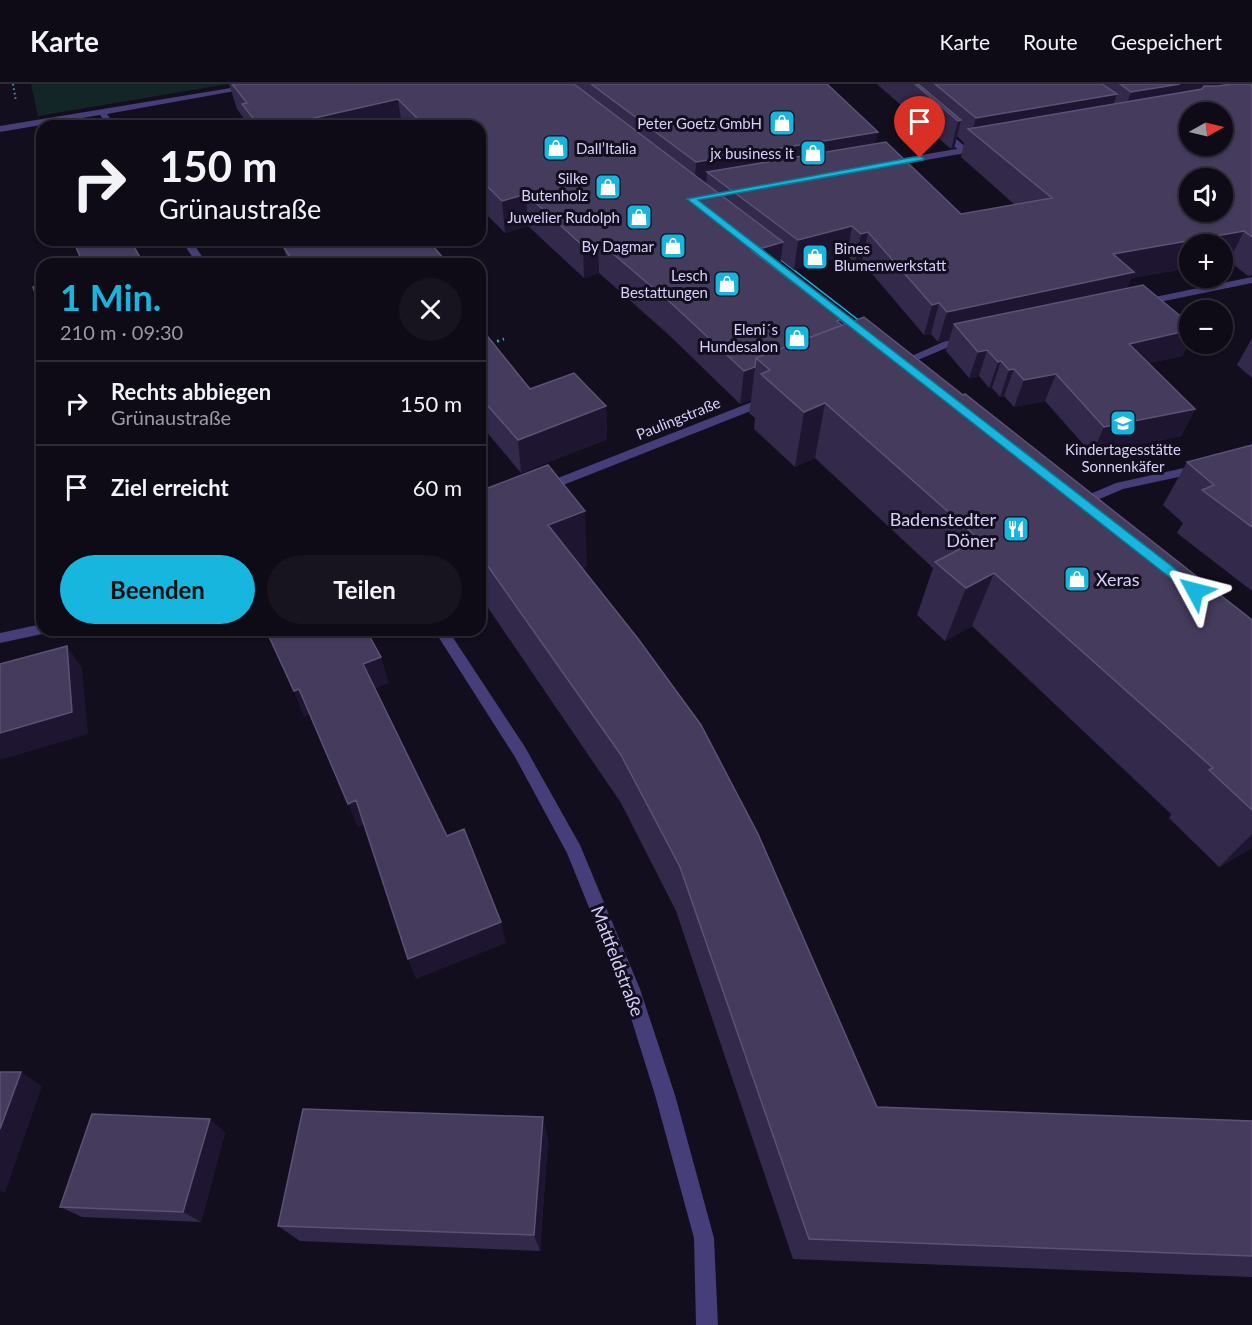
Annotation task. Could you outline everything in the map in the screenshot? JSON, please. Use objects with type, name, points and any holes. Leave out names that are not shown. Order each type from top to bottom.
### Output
[{"type":"street","points":[[54,120],[270,84]]},
{"type":"street","points":[[102,112],[108,120]]},
{"type":"street","points":[[930,121],[964,150]]},
{"type":"street","points":[[0,129],[36,123]]},
{"type":"street","points":[[872,167],[987,146]]},
{"type":"street","points":[[756,250],[874,343]]},
{"type":"street","points":[[1123,307],[1252,280]]},
{"type":"street","points":[[903,364],[947,344],[982,336]]},
{"type":"street","name":"Paulingstraße","points":[[536,492],[780,395]]},
{"type":"street","points":[[1082,503],[1119,486],[1219,464]]},
{"type":"street","points":[[0,638],[36,630]]},
{"type":"street","name":"Mattfeldstraße","points":[[445,636],[519,752],[574,850],[631,989],[665,1095],[704,1238],[707,1325]]},
{"type":"path","points":[[486,344],[504,339]]},
{"type":"green space","points":[[31,84],[228,84],[38,116]]},
{"type":"building","points":[[232,84],[574,84],[783,242],[752,251],[841,319],[837,321],[842,325],[756,358],[755,367],[744,371],[671,303],[598,241],[583,246],[526,194],[502,201],[486,185],[486,120],[419,120],[398,99],[311,120],[254,120],[242,104],[247,103]]},
{"type":"building","points":[[591,84],[827,84],[878,132],[696,162]]},
{"type":"building","points":[[915,84],[918,84],[961,120],[958,121]]},
{"type":"building","points":[[935,84],[1102,84],[1117,94],[976,118]]},
{"type":"building","points":[[1120,84],[1180,84],[1131,92]]},
{"type":"building","points":[[1252,84],[1252,237],[1244,231],[1227,234],[1179,234],[1179,242],[1113,254],[1134,272],[947,312],[939,303],[932,305],[868,232],[861,234],[852,226],[798,240],[707,172],[886,142],[961,214],[1052,198],[968,129],[1202,89],[1204,86]]},
{"type":"building","points":[[76,246],[134,246],[140,258],[80,258]]},
{"type":"building","points":[[292,246],[433,246],[443,258],[291,258],[284,248]]},
{"type":"building","points":[[1143,285],[1179,315],[1179,333],[1129,344],[1195,409],[1104,427],[1056,374],[1024,380],[1014,369],[1009,370],[1001,361],[998,362],[987,350],[978,352],[954,324]]},
{"type":"building","points":[[864,317],[1252,620],[1252,810],[1209,770],[1213,768],[994,573],[966,588],[935,562],[979,539],[825,403],[804,412],[761,374],[770,370],[756,358]]},
{"type":"building","points":[[486,334],[530,389],[574,373],[606,406],[518,440],[486,404]]},
{"type":"building","points":[[1252,445],[1252,527],[1202,490],[1214,485],[1187,462]]},
{"type":"building","points":[[548,465],[585,511],[548,525],[639,640],[701,725],[758,834],[877,1107],[1252,1121],[1252,1256],[809,1239],[680,867],[621,755],[486,564],[486,489]]},
{"type":"building","points":[[269,636],[369,636],[381,657],[363,664],[447,836],[464,829],[501,922],[408,959],[356,800],[348,804],[299,689],[294,691]]},
{"type":"building","points":[[67,646],[72,712],[0,733],[0,664]]},
{"type":"building","points":[[0,1072],[21,1072],[0,1129]]},
{"type":"building","points":[[303,1109],[543,1117],[534,1235],[278,1226]]},
{"type":"building","points":[[92,1114],[210,1119],[183,1212],[60,1207]]},
{"type":"tram line","points":[[768,250],[870,329]]},
{"type":"place","name":"Peter Goetz GmbH","points":[[782,123]]},
{"type":"place","name":"Dall’Italia","points":[[556,148]]},
{"type":"place","name":"jx business it","points":[[813,153]]},
{"type":"place","name":"Silke Butenholz","points":[[608,187]]},
{"type":"place","name":"Juwelier Rudolph","points":[[639,217]]},
{"type":"place","name":"By Dagmar","points":[[673,246]]},
{"type":"place","name":"Bines Blumenwerkstatt","points":[[815,257]]},
{"type":"place","name":"Lesch Bestattungen","points":[[727,284]]},
{"type":"place","name":"Eleni´s Hundesalon","points":[[797,338]]},
{"type":"place","name":"Kindertagesstätte Sonnenkäfer","points":[[1123,423]]},
{"type":"place","name":"Badenstedter Döner","points":[[1016,529]]},
{"type":"place","name":"Xeras","points":[[1077,579]]},
{"type":"route","points":[[920,158],[691,199],[1195,591]]}]
